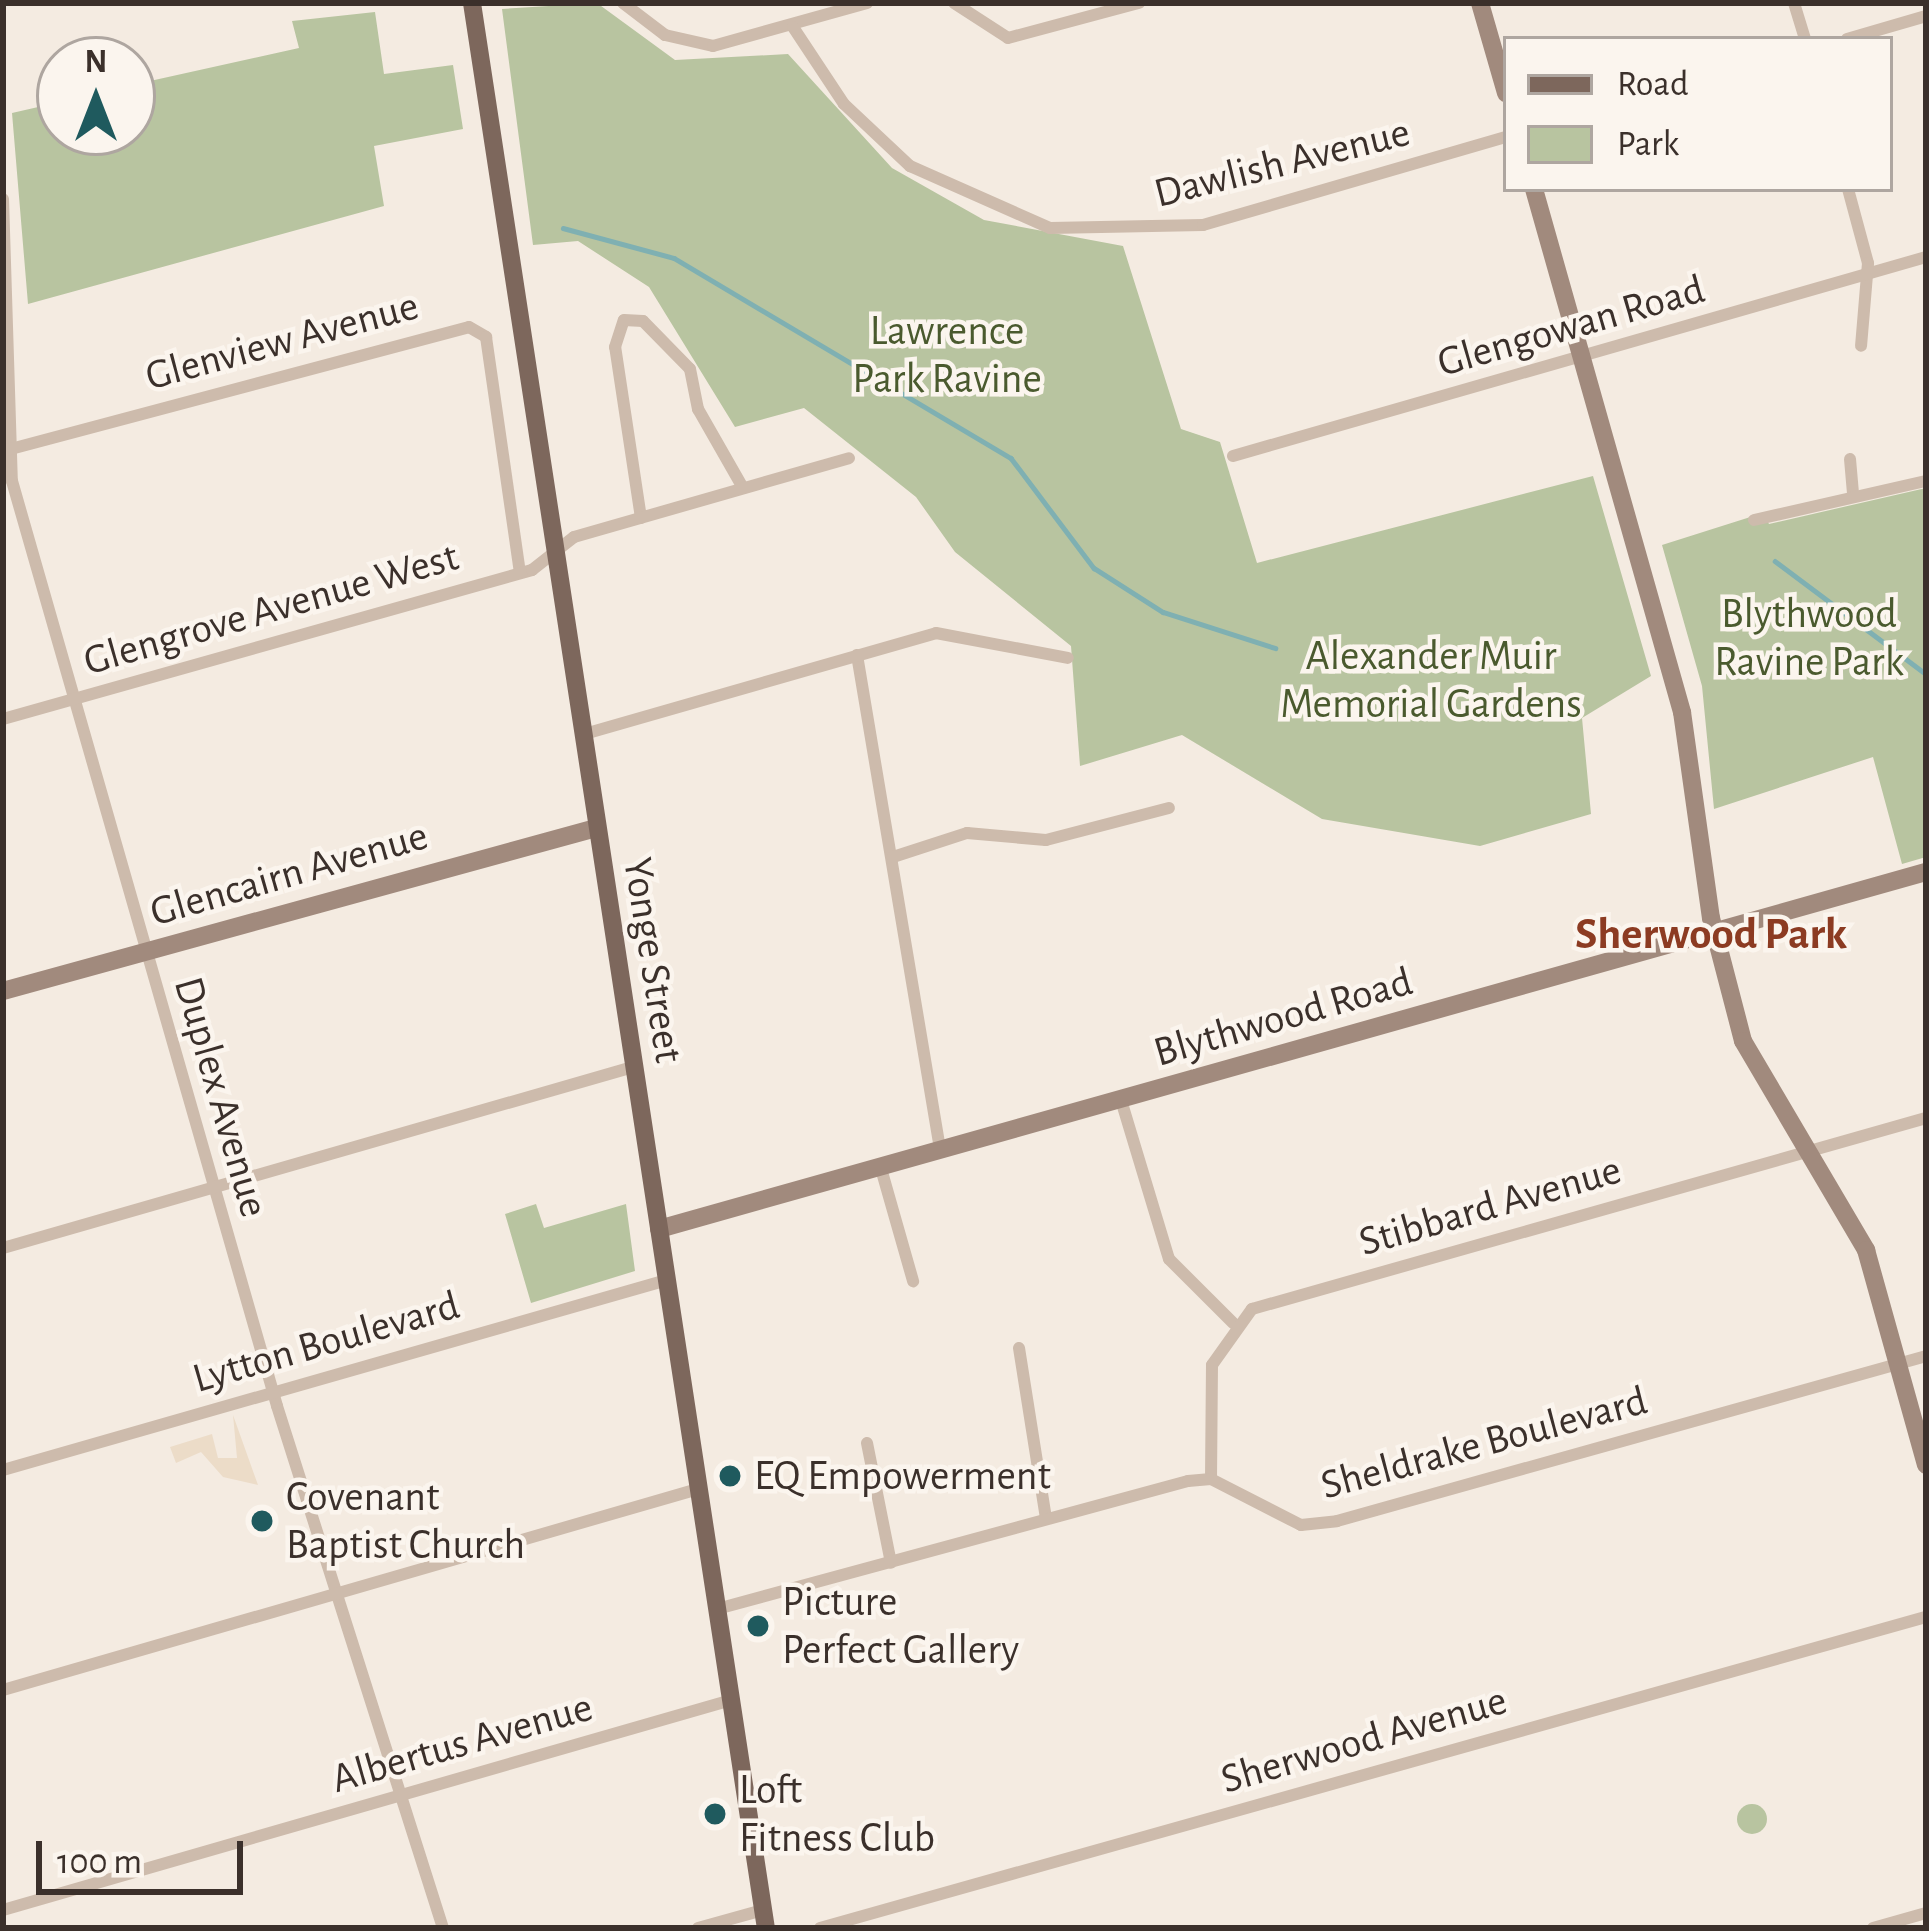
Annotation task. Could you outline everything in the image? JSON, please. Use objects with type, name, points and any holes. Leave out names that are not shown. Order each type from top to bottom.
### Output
[{"type":"main road","name":"Yonge Street","points":[[472,3],[764,1919]]},
{"type":"street","points":[[623,3],[699,45],[793,27],[867,3]]},
{"type":"street","points":[[954,3],[1008,38],[1139,3]]},
{"type":"street","points":[[1480,3],[1503,83]]},
{"type":"street","points":[[1794,3],[1803,36]]},
{"type":"street","points":[[1857,36],[1926,16]]},
{"type":"street","name":"Dawlish Avenue","points":[[793,27],[844,104],[910,166],[989,209],[1067,230],[1202,225],[1503,138]]},
{"type":"street","points":[[1535,192],[1682,712],[1715,934],[1748,1056],[1866,1250],[1926,1465]]},
{"type":"street","points":[[1848,192],[1869,273],[1861,346]]},
{"type":"street","name":"Duplex Avenue","points":[[3,199],[7,450],[143,952],[273,1392],[442,1928]]},
{"type":"street","name":"Glengowan Road","points":[[1234,457],[1926,257]]},
{"type":"street","points":[[641,518],[615,347],[616,328],[631,318],[690,369],[698,409],[743,488]]},
{"type":"street","name":"Glenview Avenue","points":[[7,450],[470,327],[486,337],[520,573]]},
{"type":"street","name":"Glengrove Avenue West","points":[[3,719],[520,573],[553,554],[641,518],[849,458]]},
{"type":"street","points":[[1850,460],[1852,497]]},
{"type":"street","points":[[1754,520],[1926,481]]},
{"type":"street","points":[[580,735],[953,632],[1068,658]]},
{"type":"street","points":[[857,655],[940,1149]]},
{"type":"street","points":[[893,857],[967,833],[1046,840],[1169,808]]},
{"type":"street","name":"Glencairn Avenue","points":[[3,991],[596,828]]},
{"type":"street","name":"Blythwood Road","points":[[659,1229],[1926,872]]},
{"type":"street","points":[[3,1248],[633,1067]]},
{"type":"street","points":[[717,1609],[1046,1518],[1210,1479],[1209,1380],[1233,1323],[1186,1285],[1165,1250],[1121,1100]]},
{"type":"street","name":"Stibbard Avenue","points":[[1233,1323],[1926,1118]]},
{"type":"street","points":[[880,1166],[913,1281]]},
{"type":"street","name":"Lytton Boulevard","points":[[3,1470],[667,1280]]},
{"type":"street","points":[[1019,1348],[1046,1518]]},
{"type":"street","name":"Sheldrake Boulevard","points":[[1210,1479],[1276,1518],[1337,1521],[1926,1356]]},
{"type":"street","points":[[867,1444],[891,1562]]},
{"type":"street","points":[[3,1690],[698,1489]]},
{"type":"street","name":"Sherwood Avenue","points":[[820,1928],[1926,1617]]},
{"type":"street","name":"Albertus Avenue","points":[[3,1910],[731,1700]]},
{"type":"street","points":[[1873,1928],[1926,1913]]},
{"type":"street","points":[[698,1928],[764,1919]]},
{"type":"green space","name":"Alexander Muir Memorial Gardens","points":[[597,3],[675,60],[788,54],[892,168],[984,220],[1123,246],[1181,429],[1220,442],[1257,563],[1593,476],[1651,676],[1582,718],[1591,814],[1480,846],[1322,819],[1182,735],[1080,766],[1071,646],[955,552],[916,497],[804,408],[735,427],[649,287],[578,241],[533,245],[502,9]]},
{"type":"green space","points":[[375,12],[384,74],[453,65],[463,129],[374,146],[384,206],[28,304],[12,113],[36,108],[36,156],[156,156],[156,80],[299,48],[292,21]]},
{"type":"green space","name":"Blythwood Ravine Park","points":[[1926,488],[1926,857],[1902,864],[1873,757],[1714,809],[1702,686],[1662,545],[1763,513],[1769,524]]},
{"type":"green space","points":[[536,1204],[544,1228],[626,1204],[635,1271],[531,1303],[505,1214]]},
{"type":"green space","points":[[1752,1804],[1763,1808],[1767,1819],[1763,1830],[1752,1834],[1741,1830],[1737,1819],[1741,1808]]},
{"type":"shaded area","points":[[233,1415],[258,1485],[223,1477],[201,1452],[176,1463],[170,1447],[212,1434],[218,1458],[237,1458]]},
{"type":"waterway","points":[[563,228],[674,258],[1011,458],[1094,568],[1163,612],[1275,648]]},
{"type":"waterway","points":[[1775,561],[1926,674]]},
{"type":"place","name":"EQ Empowerment","points":[[730,1476]]},
{"type":"place","name":"Covenant Baptist Church","points":[[262,1521]]},
{"type":"place","name":"Picture Perfect Gallery","points":[[758,1626]]},
{"type":"place","name":"Loft Fitness Club","points":[[715,1814]]},
{"type":"district","name":"Sherwood Park","points":[[1711,935]]},
{"type":"park label","name":"Lawrence Park Ravine","points":[[947,355]]}]
